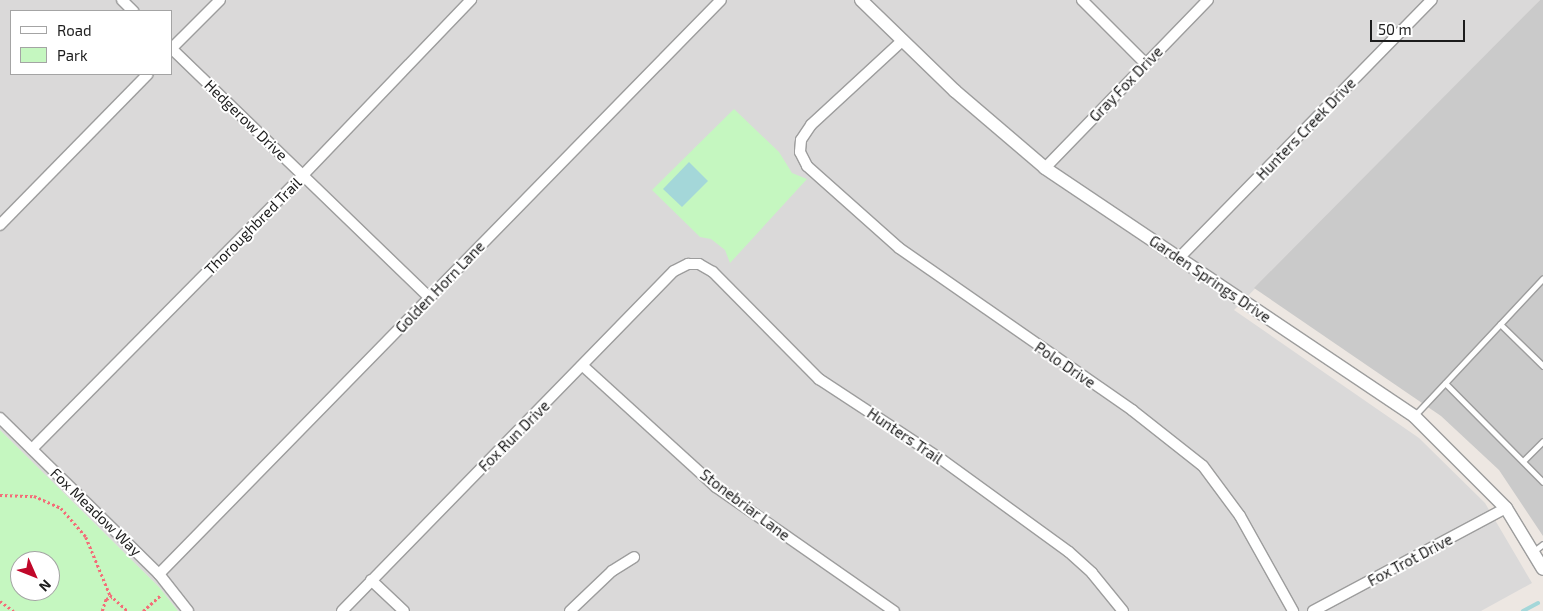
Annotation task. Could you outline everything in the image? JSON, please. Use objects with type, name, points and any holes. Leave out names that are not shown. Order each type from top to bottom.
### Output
[{"type":"street","points":[[122,0],[132,10]]},
{"type":"street","points":[[172,49],[220,0]]},
{"type":"street","name":"Thoroughbred Trail","points":[[32,449],[303,176],[471,0]]},
{"type":"street","name":"Golden Horn Lane","points":[[159,574],[721,0]]},
{"type":"street","name":"Garden Springs Drive","points":[[861,0],[998,131],[1045,168],[1414,416],[1506,508],[1538,548],[1543,570]]},
{"type":"street","points":[[1082,0],[1146,64]]},
{"type":"street","name":"Gray Fox Drive","points":[[1045,168],[1208,0]]},
{"type":"street","name":"Hunters Creek Drive","points":[[1179,258],[1432,0]]},
{"type":"street","name":"Polo Drive","points":[[903,40],[811,125],[801,140],[800,152],[807,166],[899,248],[1132,410],[1202,466],[1240,516],[1293,611]]},
{"type":"street","name":"Hedgerow Drive","points":[[172,49],[430,297]]},
{"type":"street","points":[[0,225],[147,75]]},
{"type":"street","name":"Fox Run Drive","points":[[342,611],[674,271],[688,264]]},
{"type":"street","name":"Hunters Trail","points":[[688,264],[699,264],[714,272],[819,379],[941,459],[1070,552],[1092,573],[1122,611]]},
{"type":"street","name":"Stonebriar Lane","points":[[583,366],[716,487],[894,611]]},
{"type":"street","name":"Fox Meadow Way","points":[[0,418],[159,574],[188,611]]},
{"type":"street","name":"Fox Trot Drive","points":[[1313,611],[1506,508]]},
{"type":"street","points":[[570,611],[612,570],[634,557]]},
{"type":"street","points":[[372,580],[404,611]]},
{"type":"lane","points":[[1414,416],[1543,278]]},
{"type":"lane","points":[[1500,324],[1543,366]]},
{"type":"lane","points":[[1445,383],[1543,482]]},
{"type":"lane","points":[[1523,462],[1543,441]]},
{"type":"path","points":[[0,495],[34,496],[62,508],[86,537],[112,597],[128,611]]},
{"type":"path","points":[[143,611],[169,587]]},
{"type":"path","points":[[102,611],[106,599],[112,597]]},
{"type":"path","points":[[0,602],[14,611]]},
{"type":"shaded area","points":[[0,0],[1540,0],[1234,310],[1419,438],[1485,503],[1532,583],[1481,611],[178,611],[159,587],[0,430]]},
{"type":"shaded area","points":[[1540,0],[1543,0],[1543,536],[1499,470],[1441,416],[1254,288]]},
{"type":"green space","points":[[734,109],[779,152],[792,173],[807,179],[730,263],[725,250],[711,239],[700,237],[652,190]]},
{"type":"green space","points":[[0,430],[159,587],[178,611],[0,611]]},
{"type":"water","points":[[689,162],[708,181],[682,207],[663,189]]},
{"type":"waterway","points":[[1523,611],[1538,603]]}]
